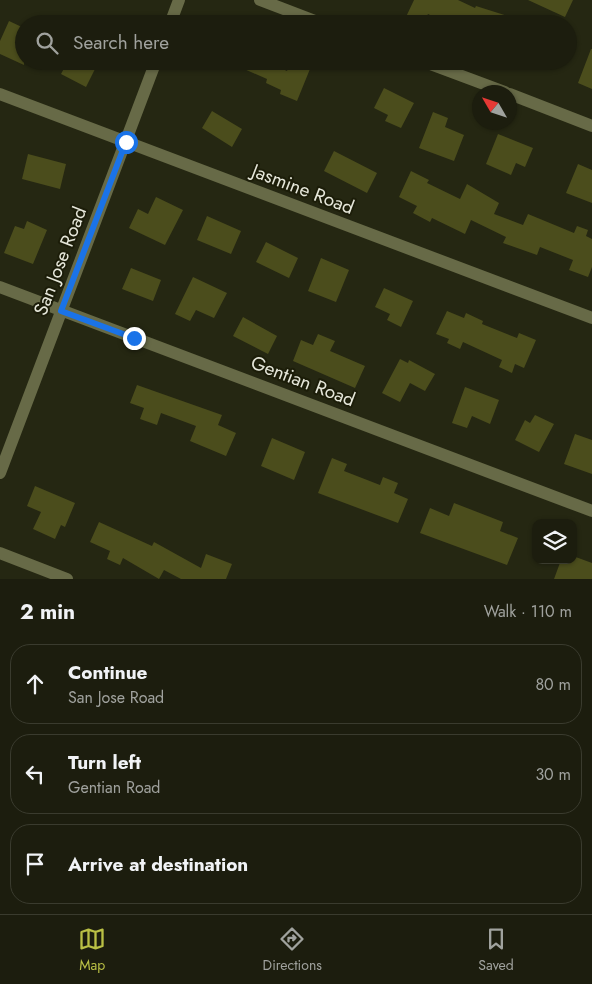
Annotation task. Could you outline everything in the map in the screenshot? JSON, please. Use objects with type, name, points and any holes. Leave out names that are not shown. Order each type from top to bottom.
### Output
[{"type":"street","points":[[173,15],[179,0]]},
{"type":"street","points":[[260,0],[299,15]]},
{"type":"street","name":"San Jose Road","points":[[0,473],[153,70]]},
{"type":"street","points":[[446,70],[486,85]]},
{"type":"street","name":"Jasmine Road","points":[[0,94],[592,318]]},
{"type":"street","points":[[517,97],[592,126]]},
{"type":"street","name":"Gentian Road","points":[[0,287],[592,511]]},
{"type":"street","points":[[0,554],[67,579]]},
{"type":"building","points":[[414,0],[458,0],[475,8],[476,6],[504,15],[428,14],[407,15]]},
{"type":"building","points":[[528,0],[573,0],[566,15],[561,15]]},
{"type":"building","points":[[9,21],[15,24],[15,61],[0,54],[0,41]]},
{"type":"building","points":[[592,49],[592,89],[578,83]]},
{"type":"building","points":[[63,70],[94,70],[86,87],[61,74]]},
{"type":"building","points":[[246,70],[310,70],[297,101],[280,94],[281,90],[266,83],[267,79]]},
{"type":"building","points":[[384,88],[414,103],[401,128],[385,121],[388,115],[374,108]]},
{"type":"building","points":[[212,111],[242,129],[232,147],[202,128]]},
{"type":"building","points":[[433,112],[448,118],[445,127],[464,135],[454,161],[419,148]]},
{"type":"building","points":[[498,134],[533,148],[525,167],[516,163],[511,175],[486,164]]},
{"type":"building","points":[[334,151],[377,173],[367,193],[324,171]]},
{"type":"building","points":[[28,154],[66,164],[60,189],[22,179]]},
{"type":"building","points":[[578,164],[592,170],[592,203],[566,193]]},
{"type":"building","points":[[411,171],[429,180],[427,183],[460,199],[467,184],[499,203],[494,214],[523,225],[528,214],[574,233],[577,226],[588,230],[586,236],[592,239],[592,267],[588,277],[569,270],[573,260],[540,247],[537,255],[503,243],[506,237],[471,220],[465,234],[432,218],[430,222],[413,213],[417,206],[399,197]]},
{"type":"building","points":[[156,197],[183,210],[165,245],[129,228],[138,209],[148,214]]},
{"type":"building","points":[[207,216],[241,231],[231,254],[197,240]]},
{"type":"building","points":[[27,221],[47,230],[33,264],[4,253],[15,226],[24,229]]},
{"type":"building","points":[[266,242],[298,258],[289,278],[256,262]]},
{"type":"building","points":[[321,258],[349,270],[336,302],[308,291]]},
{"type":"building","points":[[131,268],[161,280],[153,301],[122,289]]},
{"type":"building","points":[[193,277],[227,293],[214,318],[196,310],[190,321],[175,314]]},
{"type":"building","points":[[384,288],[413,301],[401,327],[387,320],[390,314],[375,307]]},
{"type":"building","points":[[447,311],[464,318],[466,313],[483,321],[482,324],[517,338],[519,333],[536,340],[524,368],[515,364],[512,373],[499,367],[502,360],[463,342],[460,349],[447,343],[449,339],[436,334]]},
{"type":"building","points":[[243,317],[277,336],[268,354],[233,336]]},
{"type":"building","points":[[318,334],[335,341],[330,351],[365,366],[355,388],[293,361],[301,340],[313,345]]},
{"type":"building","points":[[400,359],[408,363],[409,360],[435,374],[425,391],[410,383],[400,402],[382,393]]},
{"type":"building","points":[[137,385],[222,415],[218,425],[236,433],[226,456],[190,441],[196,426],[161,413],[157,425],[140,419],[144,408],[130,403]]},
{"type":"building","points":[[465,387],[499,400],[490,424],[472,416],[467,428],[452,423]]},
{"type":"building","points":[[535,415],[554,424],[539,452],[515,440],[525,420],[530,423]]},
{"type":"building","points":[[575,434],[592,440],[592,474],[564,464]]},
{"type":"building","points":[[272,438],[305,452],[294,480],[261,466]]},
{"type":"building","points":[[332,458],[347,464],[344,471],[380,485],[383,477],[398,483],[394,493],[408,499],[398,523],[318,493]]},
{"type":"building","points":[[35,486],[75,503],[65,527],[61,525],[55,539],[33,529],[41,512],[27,506]]},
{"type":"building","points":[[454,503],[503,522],[500,531],[518,538],[507,565],[420,533],[430,508],[449,516]]},
{"type":"building","points":[[99,522],[152,546],[154,542],[201,568],[206,554],[232,564],[226,579],[181,579],[164,570],[159,579],[123,558],[120,565],[107,559],[110,551],[90,542]]},
{"type":"building","points":[[577,557],[592,563],[592,579],[554,579],[560,564],[577,564]]},
{"type":"route","points":[[126,142],[61,311],[134,338]]}]
